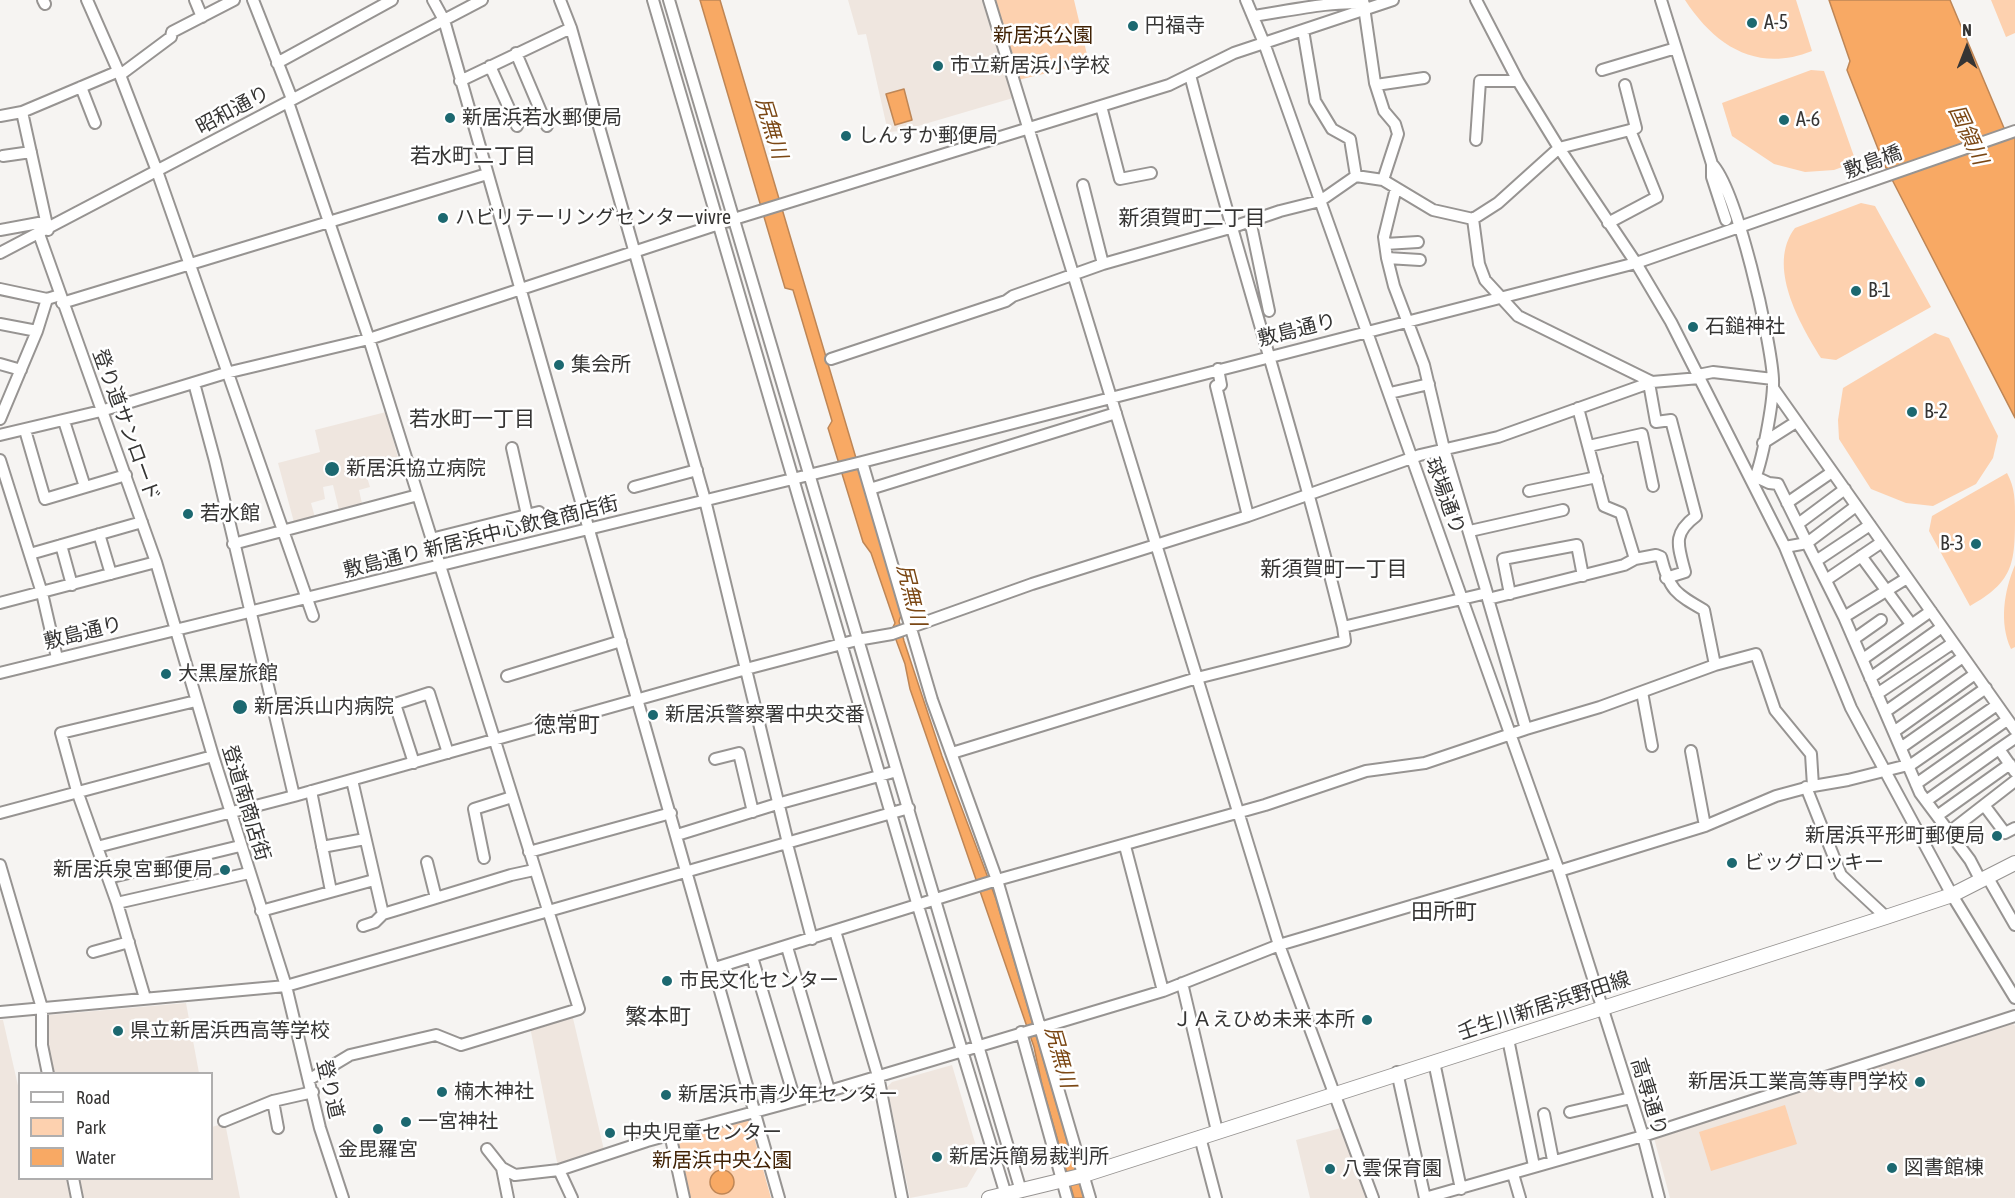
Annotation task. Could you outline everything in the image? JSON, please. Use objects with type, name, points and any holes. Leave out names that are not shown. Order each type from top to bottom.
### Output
[{"type":"main road","name":"壬生川新居浜野田線","points":[[1064,1180],[1952,895],[2015,863]]},
{"type":"main road","points":[[989,1198],[1022,1195],[1064,1180]]},
{"type":"street","points":[[87,0],[119,73],[157,171],[313,616]]},
{"type":"street","points":[[195,0],[202,17]]},
{"type":"street","points":[[0,116],[22,112],[119,73],[171,37],[172,32],[234,0]]},
{"type":"street","points":[[253,0],[278,63],[328,221],[369,339],[579,1009],[461,1045],[436,1035],[350,1055],[310,1079]]},
{"type":"street","points":[[278,63],[392,0]]},
{"type":"street","points":[[433,0],[444,20],[779,1198]]},
{"type":"street","name":"昭和通り","points":[[0,253],[482,0]]},
{"type":"street","points":[[560,0],[571,28],[697,470],[777,804],[812,939]]},
{"type":"street","points":[[653,0],[795,479],[918,906],[1006,1196]]},
{"type":"street","points":[[669,0],[857,640],[909,808],[976,1047],[1022,1195]]},
{"type":"street","points":[[989,0],[1279,945],[1372,1198]]},
{"type":"street","name":"球場通り","points":[[1246,0],[1264,43],[1512,734],[1603,1008]]},
{"type":"street","points":[[0,435],[100,411],[226,373],[369,339],[734,219],[1169,85],[1234,53],[1303,30],[1364,5],[1393,0]]},
{"type":"street","points":[[1476,0],[1518,81],[1559,148],[1636,263],[1755,480],[1851,708],[1952,895],[2015,998]]},
{"type":"street","points":[[1661,0],[1712,164],[1712,177],[1726,220]]},
{"type":"street","points":[[1253,16],[1332,4],[1355,2],[1364,5]]},
{"type":"street","points":[[1364,5],[1376,85],[1384,111],[1395,124],[1398,134],[1383,180]]},
{"type":"street","points":[[460,81],[571,28]]},
{"type":"street","points":[[1303,30],[1315,101],[1332,129],[1350,139],[1356,176]]},
{"type":"street","points":[[1602,70],[1676,48]]},
{"type":"street","points":[[516,53],[547,126]]},
{"type":"street","points":[[490,66],[517,126]]},
{"type":"street","points":[[952,753],[1197,678],[1345,641],[1306,494],[1230,228],[1190,75]]},
{"type":"street","points":[[1376,85],[1424,78]]},
{"type":"street","points":[[1476,140],[1480,81],[1518,81]]},
{"type":"street","points":[[831,359],[1006,301],[1013,296],[1103,264],[1320,201],[1356,176],[1383,180],[1434,210],[1473,219],[1498,202],[1559,148],[1636,128],[1624,85]]},
{"type":"street","points":[[81,87],[95,123]]},
{"type":"street","points":[[1101,106],[1120,179],[1151,173]]},
{"type":"street","name":"登り道サンロード","points":[[22,112],[44,229],[61,299],[100,411],[126,475],[176,629]]},
{"type":"street","points":[[1608,223],[1657,197],[1630,130]]},
{"type":"street","name":"敷島橋","points":[[1741,228],[2015,131]]},
{"type":"street","points":[[3,156],[31,152]]},
{"type":"street","points":[[1712,164],[1719,171],[1741,228],[1766,332],[1773,383],[1755,480]]},
{"type":"street","points":[[0,289],[48,299],[61,299],[189,265],[487,174]]},
{"type":"street","points":[[1083,185],[1103,264]]},
{"type":"street","points":[[1396,188],[1384,237],[1394,286],[1429,384],[1444,448],[1526,729]]},
{"type":"street","points":[[1473,219],[1479,264],[1485,280],[1518,316],[1650,382]]},
{"type":"street","points":[[1250,220],[1269,311]]},
{"type":"street","name":"敷島通り","points":[[808,475],[1636,263],[1741,228]]},
{"type":"street","points":[[0,230],[44,229]]},
{"type":"street","points":[[1385,244],[1418,242]]},
{"type":"street","points":[[1388,258],[1420,260]]},
{"type":"street","points":[[740,294],[755,290]]},
{"type":"street","points":[[0,419],[48,299]]},
{"type":"street","points":[[0,324],[37,331]]},
{"type":"street","points":[[0,364],[21,370]]},
{"type":"street","points":[[1218,369],[1221,385],[1216,386],[1248,516]]},
{"type":"street","points":[[97,847],[294,796],[746,669],[857,640],[892,634],[1032,584],[1248,516],[1444,448],[1498,437],[1650,382],[1699,377],[1713,372],[1773,383],[1796,422],[2015,730]]},
{"type":"street","points":[[1650,382],[1656,422],[1671,420],[1696,516],[1683,526],[1678,539],[1685,572],[1666,578]]},
{"type":"street","points":[[194,383],[215,461],[294,796]]},
{"type":"street","points":[[1390,393],[1429,384]]},
{"type":"street","points":[[1578,408],[1605,506],[1621,513],[1635,559]]},
{"type":"street","points":[[870,489],[1116,413]]},
{"type":"street","points":[[64,420],[85,488]]},
{"type":"street","points":[[1763,443],[1796,422]]},
{"type":"street","points":[[26,430],[45,499],[126,475]]},
{"type":"street","points":[[1589,446],[1642,434],[1653,486]]},
{"type":"street","points":[[512,448],[527,515]]},
{"type":"street","points":[[0,460],[42,593],[57,658]]},
{"type":"street","points":[[861,463],[908,628],[996,880],[1090,1198]]},
{"type":"street","points":[[634,488],[697,470]]},
{"type":"street","points":[[1787,502],[1832,472]]},
{"type":"street","points":[[795,479],[808,475]]},
{"type":"street","points":[[1529,491],[1597,477]]},
{"type":"street","name":"敷島通り 新居浜中心飲食商店街","points":[[176,629],[306,600],[795,479]]},
{"type":"street","points":[[1755,480],[1778,484],[1844,617],[1916,784],[1948,833],[1970,860],[2015,925]]},
{"type":"street","points":[[1798,524],[1845,489]]},
{"type":"street","points":[[233,544],[418,495]]},
{"type":"street","points":[[1785,547],[1807,543],[1856,506]]},
{"type":"street","points":[[1470,531],[1563,510]]},
{"type":"street","points":[[431,539],[539,512]]},
{"type":"street","points":[[30,554],[142,522]]},
{"type":"street","points":[[1816,561],[1870,525]]},
{"type":"street","points":[[99,534],[111,574]]},
{"type":"street","points":[[1826,580],[1882,542]]},
{"type":"street","points":[[61,545],[72,585]]},
{"type":"street","points":[[1510,594],[1503,559],[1577,545],[1584,576]]},
{"type":"street","points":[[1343,627],[1463,597],[1510,594],[1656,555],[1661,557],[1666,578],[1674,591],[1704,610],[1715,665]]},
{"type":"street","points":[[1861,556],[1911,624]]},
{"type":"street","points":[[0,603],[156,562]]},
{"type":"street","points":[[1844,617],[1907,578]]},
{"type":"street","points":[[1863,659],[1931,610]]},
{"type":"street","points":[[1854,639],[1881,620]]},
{"type":"street","points":[[1870,678],[1942,627]]},
{"type":"street","name":"敷島通り","points":[[0,673],[176,629]]},
{"type":"street","name":"登道南商店街","points":[[176,629],[240,846],[286,986]]},
{"type":"street","points":[[507,676],[621,641]]},
{"type":"street","points":[[1877,694],[1953,643]]},
{"type":"street","points":[[714,968],[996,880],[1125,846],[1366,771],[1425,763],[1642,692],[1715,665],[1756,654],[1775,710],[1811,754],[1809,786],[1841,875],[1886,917]]},
{"type":"street","points":[[1885,712],[1963,657]]},
{"type":"street","points":[[1895,731],[1975,674]]},
{"type":"street","points":[[1902,747],[1986,688]]},
{"type":"street","points":[[1642,692],[1652,746]]},
{"type":"street","points":[[414,763],[395,704],[429,693],[448,753]]},
{"type":"street","points":[[145,998],[117,903],[77,791],[61,734],[196,700]]},
{"type":"street","points":[[486,1149],[502,1168],[515,1175],[559,1170],[670,1134],[878,1076],[1022,1031],[1163,991],[1279,945],[1705,826],[1776,796],[1809,786],[1848,780],[1909,764],[1998,705]]},
{"type":"street","points":[[1916,784],[2007,720]]},
{"type":"street","points":[[1926,801],[2015,738]]},
{"type":"street","points":[[1937,816],[1976,788],[2012,768],[1999,749]]},
{"type":"street","points":[[1691,751],[1705,826]]},
{"type":"street","points":[[715,759],[739,753],[753,812]]},
{"type":"street","points":[[0,813],[213,756]]},
{"type":"street","points":[[677,835],[777,804],[897,771]]},
{"type":"street","points":[[352,780],[383,914]]},
{"type":"street","points":[[1948,833],[2015,781]]},
{"type":"street","points":[[1976,788],[2005,833],[2015,828]]},
{"type":"street","points":[[311,791],[331,891]]},
{"type":"street","points":[[484,858],[474,809],[512,797]]},
{"type":"street","points":[[0,1012],[286,986],[909,808]]},
{"type":"street","points":[[529,852],[671,813]]},
{"type":"street","points":[[322,847],[365,839]]},
{"type":"street","points":[[108,878],[240,846]]},
{"type":"street","points":[[1125,846],[1163,991]]},
{"type":"street","points":[[427,862],[436,898]]},
{"type":"street","points":[[0,865],[42,1008],[42,1045],[48,1072]]},
{"type":"street","points":[[363,926],[375,922],[383,914],[534,870]]},
{"type":"street","points":[[117,903],[249,873]]},
{"type":"street","points":[[261,910],[374,880]]},
{"type":"street","points":[[2005,909],[2015,902]]},
{"type":"street","points":[[835,931],[878,1076],[902,1198]]},
{"type":"street","points":[[93,952],[129,942]]},
{"type":"street","points":[[787,947],[829,1090]]},
{"type":"street","points":[[752,957],[795,1100]]},
{"type":"street","points":[[1182,983],[1217,1131]]},
{"type":"street","name":"登り道","points":[[286,986],[320,1128],[343,1198]]},
{"type":"street","name":"高専通り","points":[[1603,1008],[1643,1136],[1659,1198]]},
{"type":"street","points":[[1398,1072],[1425,1198],[1643,1136],[2015,1016]]},
{"type":"street","points":[[1022,1031],[1067,1198]]},
{"type":"street","points":[[1508,1039],[1534,1166]]},
{"type":"street","points":[[1434,1062],[1461,1189]]},
{"type":"street","points":[[224,1121],[273,1101],[313,1092]]},
{"type":"street","points":[[1570,1112],[1631,1098]]},
{"type":"street","points":[[273,1101],[278,1128]]},
{"type":"street","points":[[1544,1114],[1553,1160]]},
{"type":"street","points":[[670,1134],[684,1198]]},
{"type":"street","points":[[1200,1137],[1216,1198]]},
{"type":"street","points":[[502,1168],[508,1198]]},
{"type":"street","points":[[559,1170],[572,1198]]},
{"type":"street","points":[[1513,1174],[1520,1198]]},
{"type":"street","points":[[73,1180],[77,1198]]},
{"type":"shaded area","name":"市立新居浜小学校","points":[[848,0],[983,0],[1013,98],[901,131],[888,132],[866,34],[858,35]]},
{"type":"shaded area","name":"新居浜協立病院","points":[[386,412],[400,465],[366,474],[370,487],[359,490],[363,508],[340,514],[333,485],[323,487],[325,499],[311,503],[316,521],[295,526],[278,463],[320,452],[315,430]]},
{"type":"shaded area","name":"県立新居浜西高等学校","points":[[186,1003],[199,1072],[53,1072],[46,1044],[45,1018],[49,1015]]},
{"type":"shaded area","points":[[572,1014],[604,1150],[558,1167],[530,1027]]},
{"type":"shaded area","points":[[0,1020],[3,1020],[18,1086],[18,1180],[68,1180],[72,1198],[0,1198]]},
{"type":"shaded area","name":"新居浜工業高等専門学校","points":[[2011,1021],[2015,1026],[2015,1198],[1670,1198],[1654,1138]]},
{"type":"shaded area","points":[[952,1065],[981,1163],[967,1187],[910,1198],[887,1087],[892,1082]]},
{"type":"shaded area","points":[[225,1123],[240,1198],[81,1198],[77,1180],[213,1180],[213,1127]]},
{"type":"shaded area","name":"八雲保育園","points":[[1341,1128],[1368,1198],[1310,1198],[1296,1140]]},
{"type":"green space","name":"新居浜公園","points":[[993,0],[1074,0],[1089,63],[1018,80]]},
{"type":"green space","name":"A-5","points":[[1685,0],[1796,0],[1812,51],[1792,57],[1773,59],[1756,57],[1739,51],[1710,30]]},
{"type":"green space","points":[[1991,0],[2015,0],[2015,33],[2006,37]]},
{"type":"green space","name":"A-6","points":[[1811,70],[1824,71],[1856,162],[1834,170],[1805,172],[1774,164],[1732,136],[1722,103]]},
{"type":"green space","name":"B-1","points":[[1861,203],[1875,206],[1931,307],[1836,360],[1821,358],[1804,329],[1789,294],[1784,260],[1787,243],[1795,228]]},
{"type":"green space","name":"B-2","points":[[1935,333],[1949,338],[1998,436],[1993,458],[1976,484],[1933,506],[1906,503],[1871,489],[1839,439],[1838,420],[1843,388]]},
{"type":"green space","name":"B-3","points":[[2007,473],[2015,500],[2012,560],[2009,570],[1995,589],[1970,606],[1929,531],[1932,516]]},
{"type":"green space","points":[[2015,565],[2015,647],[2011,649],[2005,629],[2004,607]]},
{"type":"green space","points":[[1785,1105],[1797,1144],[1711,1171],[1699,1132]]},
{"type":"green space","name":"新居浜中央公園","points":[[744,1117],[749,1119],[771,1198],[687,1198],[674,1137]]},
{"type":"water","points":[[700,0],[720,0],[902,613],[899,621],[904,641],[942,756],[996,899],[1084,1198],[1074,1198],[1042,1085],[1034,1047],[910,689],[905,664],[892,629],[895,623],[871,553],[863,542],[828,428],[832,421],[793,290],[785,288]]},
{"type":"water","name":"国領川","points":[[1829,0],[1950,0],[2004,128],[2015,138],[2015,418],[1884,164],[1847,70],[1850,61]]},
{"type":"water","points":[[904,89],[912,120],[895,125],[886,94]]},
{"type":"water","points":[[722,1170],[731,1173],[734,1182],[731,1191],[722,1194],[713,1191],[710,1182],[713,1173]]},
{"type":"place","name":"A-5","points":[[1752,23]]},
{"type":"place","name":"円福寺","points":[[1133,26]]},
{"type":"place","name":"市立新居浜小学校","points":[[938,66]]},
{"type":"place","name":"新居浜若水郵便局","points":[[450,118]]},
{"type":"place","name":"A-6","points":[[1784,120]]},
{"type":"place","name":"しんすか郵便局","points":[[846,136]]},
{"type":"place","name":"ハビリテーリングセンターvivre","points":[[443,218]]},
{"type":"place","name":"B-1","points":[[1856,291]]},
{"type":"place","name":"石鎚神社","points":[[1693,327]]},
{"type":"place","name":"集会所","points":[[559,365]]},
{"type":"place","name":"B-2","points":[[1912,412]]},
{"type":"place","name":"新居浜協立病院","points":[[332,469]]},
{"type":"place","name":"若水館","points":[[188,514]]},
{"type":"place","name":"B-3","points":[[1976,544]]},
{"type":"place","name":"大黒屋旅館","points":[[166,674]]},
{"type":"place","name":"新居浜山内病院","points":[[240,707]]},
{"type":"place","name":"新居浜警察署中央交番","points":[[653,715]]},
{"type":"place","name":"新居浜平形町郵便局","points":[[1997,836]]},
{"type":"place","name":"ビッグロッキー","points":[[1732,863]]},
{"type":"place","name":"新居浜泉宮郵便局","points":[[225,870]]},
{"type":"place","name":"市民文化センター","points":[[667,981]]},
{"type":"place","name":"ＪＡえひめ未来 本所","points":[[1367,1020]]},
{"type":"place","name":"県立新居浜西高等学校","points":[[118,1031]]},
{"type":"place","name":"新居浜工業高等専門学校","points":[[1920,1082]]},
{"type":"place","name":"楠木神社","points":[[442,1092]]},
{"type":"place","name":"新居浜市青少年センター","points":[[666,1095]]},
{"type":"place","name":"一宮神社","points":[[406,1122]]},
{"type":"place","name":"金毘羅宮","points":[[378,1129]]},
{"type":"place","name":"中央児童センター","points":[[610,1133]]},
{"type":"place","name":"新居浜簡易裁判所","points":[[937,1157]]},
{"type":"place","name":"図書館棟","points":[[1892,1168]]},
{"type":"place","name":"八雲保育園","points":[[1330,1169]]},
{"type":"district","name":"若水町二丁目","points":[[473,156]]},
{"type":"district","name":"新須賀町二丁目","points":[[1192,218]]},
{"type":"district","name":"若水町一丁目","points":[[472,419]]},
{"type":"district","name":"新須賀町一丁目","points":[[1334,569]]},
{"type":"district","name":"徳常町","points":[[567,725]]},
{"type":"district","name":"田所町","points":[[1444,912]]},
{"type":"district","name":"繁本町","points":[[658,1017]]},
{"type":"water label","name":"尻無川","points":[[771,128]]},
{"type":"water label","name":"尻無川","points":[[911,595]]},
{"type":"water label","name":"尻無川","points":[[1060,1057]]}]
